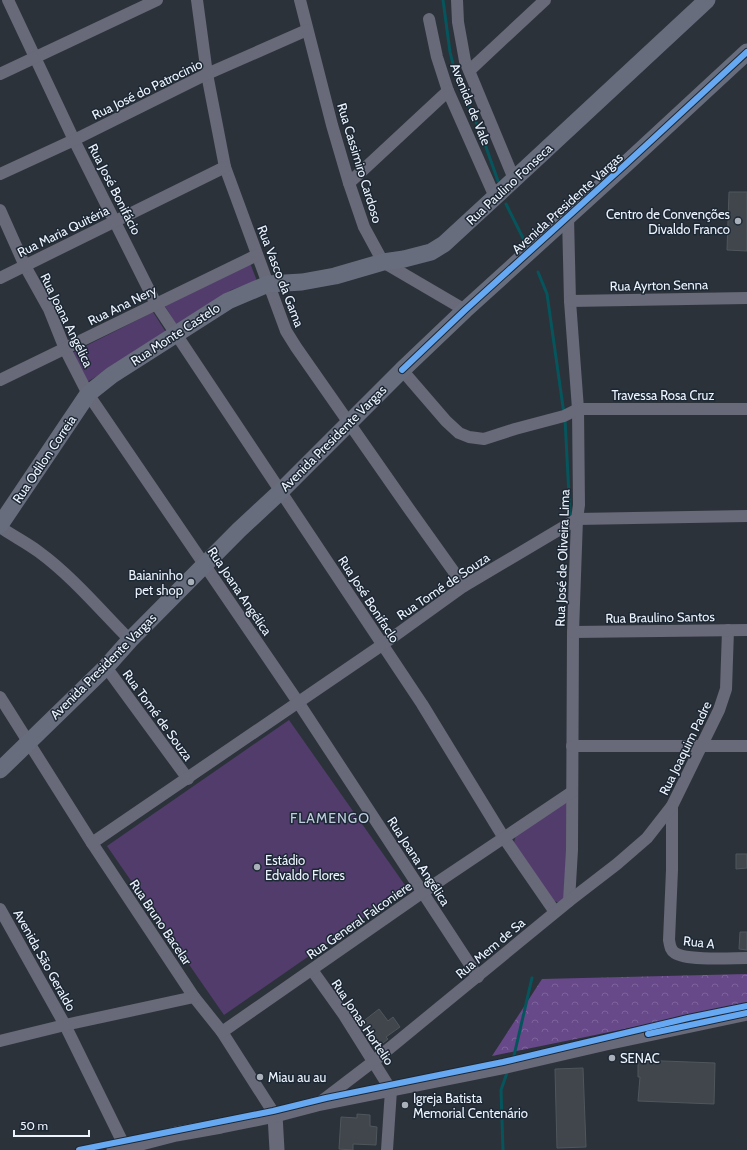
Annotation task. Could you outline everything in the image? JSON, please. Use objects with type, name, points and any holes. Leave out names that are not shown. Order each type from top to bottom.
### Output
[{"type":"main road","name":"Rua Paulino Fonseca","points":[[268,284],[302,282],[335,276],[383,262],[404,259],[431,252],[444,244],[707,0]]},
{"type":"main road","name":"Avenida Presidente Vargas","points":[[0,770],[28,741],[106,667],[130,640],[205,564],[281,491],[402,370],[465,310],[747,52]]},
{"type":"main road","name":"Rua Monte Castelo","points":[[88,394],[112,375],[228,300],[268,284]]},
{"type":"main road","name":"Rua Odilon Correia","points":[[2,518],[88,394]]},
{"type":"street","name":"Rua José Bonifácio","points":[[8,0],[74,140],[116,221],[156,304]]},
{"type":"street","points":[[0,74],[157,0]]},
{"type":"street","name":"Rua Vasco da Gama","points":[[197,0],[207,74],[225,167],[286,331],[296,348],[464,586]]},
{"type":"street","name":"Rua Cassimiro Cardoso","points":[[300,0],[332,125],[349,183],[364,227],[383,262]]},
{"type":"street","name":"Avenida de Vale","points":[[457,0],[458,22],[465,61],[514,179]]},
{"type":"street","points":[[470,70],[545,0]]},
{"type":"street","name":"Avenida de Vale","points":[[429,19],[437,56],[448,91],[495,197]]},
{"type":"street","name":"Rua José do Patrocinio","points":[[0,174],[74,140],[207,74],[308,30]]},
{"type":"street","points":[[349,183],[448,91]]},
{"type":"street","name":"Rua Maria Quitéria","points":[[0,278],[225,167]]},
{"type":"street","name":"Rua Joana Angélica","points":[[0,210],[25,266],[49,309],[66,349],[88,394],[298,702],[478,977]]},
{"type":"street","name":"Rua José de Oliveira Lima","points":[[568,217],[570,301],[578,409],[579,505],[577,519],[572,632],[572,850],[569,900]]},
{"type":"street","name":"Rua Ana Nery","points":[[0,380],[257,255]]},
{"type":"street","points":[[383,262],[465,310]]},
{"type":"street","name":"Rua Ayrton Senna","points":[[570,301],[747,298]]},
{"type":"street","name":"Rua José Bonifaclo","points":[[156,304],[426,710],[504,838],[555,912]]},
{"type":"street","points":[[402,370],[446,421],[459,433],[469,437],[484,439],[514,429],[560,417],[578,409]]},
{"type":"street","name":"Travessa Rosa Cruz","points":[[578,409],[747,409]]},
{"type":"street","name":"Rua Tomé de Souza","points":[[92,843],[188,779],[382,645],[464,586],[577,519],[747,516]]},
{"type":"street","points":[[2,518],[61,570],[130,640]]},
{"type":"street","name":"Rua Joaquim Padre","points":[[670,928],[672,806],[724,698],[726,689],[728,630]]},
{"type":"street","name":"Rua Braulino Santos","points":[[572,632],[747,630]]},
{"type":"street","name":"Rua Tomé de Souza","points":[[106,667],[188,779]]},
{"type":"street","name":"Rua Bruno Bacelar","points":[[0,697],[92,843],[194,997],[222,1032],[275,1115]]},
{"type":"street","points":[[572,746],[747,746]]},
{"type":"street","name":"Rua General Falconiere","points":[[222,1032],[423,892],[572,792]]},
{"type":"street","name":"Rua Mem de Sa","points":[[317,1104],[374,1061],[478,977],[569,900],[617,864],[647,838],[672,806]]},
{"type":"street","name":"Avenida São Geraldo","points":[[0,909],[10,924],[65,1025],[120,1149]]},
{"type":"street","name":"Rua A","points":[[670,928],[670,947],[675,953],[681,956],[695,958],[747,958]]},
{"type":"street","name":"Rua Jonas Hortelio","points":[[312,970],[374,1061],[391,1090]]},
{"type":"street","points":[[0,1041],[65,1025],[194,997]]},
{"type":"street","points":[[120,1149],[176,1134],[275,1115],[317,1104],[502,1067],[747,1013]]},
{"type":"street","points":[[387,1150],[391,1090]]},
{"type":"street","points":[[275,1115],[277,1150]]},
{"type":"green space","points":[[747,974],[747,1004],[492,1056],[542,979]]},
{"type":"shaded area","points":[[250,263],[257,281],[231,290],[177,326],[165,306]]},
{"type":"shaded area","points":[[153,312],[167,334],[87,382],[72,353]]},
{"type":"shaded area","name":"Estádio Edvaldo Flores","points":[[289,720],[407,888],[224,1015],[107,846]]},
{"type":"shaded area","points":[[567,802],[566,894],[560,903],[554,901],[518,852],[514,842],[516,835]]},
{"type":"building","name":"Centro de Convenções Divaldo Franco","points":[[729,192],[747,192],[747,251],[727,250]]},
{"type":"building","points":[[736,854],[747,854],[747,868],[736,869]]},
{"type":"building","points":[[740,932],[747,932],[747,950],[739,949]]},
{"type":"building","points":[[379,1009],[388,1021],[393,1017],[400,1027],[386,1037],[388,1039],[378,1047],[361,1023]]},
{"type":"building","points":[[638,1060],[715,1063],[714,1104],[638,1101],[640,1077],[638,1077]]},
{"type":"building","points":[[583,1068],[586,1147],[557,1148],[555,1069]]},
{"type":"building","points":[[357,1114],[370,1115],[370,1126],[377,1127],[376,1145],[353,1144],[353,1150],[339,1149],[341,1117],[357,1118]]},
{"type":"waterway","points":[[443,0],[450,52],[457,80],[481,133],[498,181]]},
{"type":"waterway","points":[[506,204],[524,240]]},
{"type":"waterway","points":[[538,272],[547,294],[564,414]]},
{"type":"waterway","points":[[565,419],[570,515]]},
{"type":"waterway","points":[[513,1060],[532,978]]},
{"type":"waterway","points":[[503,1150],[501,1090],[508,1070]]},
{"type":"cycle path","points":[[402,370],[465,310],[747,52]]},
{"type":"cycle path","points":[[79,1150],[273,1111],[326,1098],[503,1062],[688,1018],[747,1006]]},
{"type":"cycle path","points":[[648,1034],[747,1013]]},
{"type":"place","name":"Centro de Convenções Divaldo Franco","points":[[738,221]]},
{"type":"place","name":"Baianinho pet shop","points":[[191,582]]},
{"type":"place","name":"Estádio Edvaldo Flores","points":[[257,867]]},
{"type":"place","name":"SENAC","points":[[612,1058]]},
{"type":"place","name":"Miau au au","points":[[260,1077]]},
{"type":"place","name":"Igreja Batista Memorial Centenário","points":[[405,1105]]},
{"type":"district","name":"FLAMENGO","points":[[330,818]]}]
